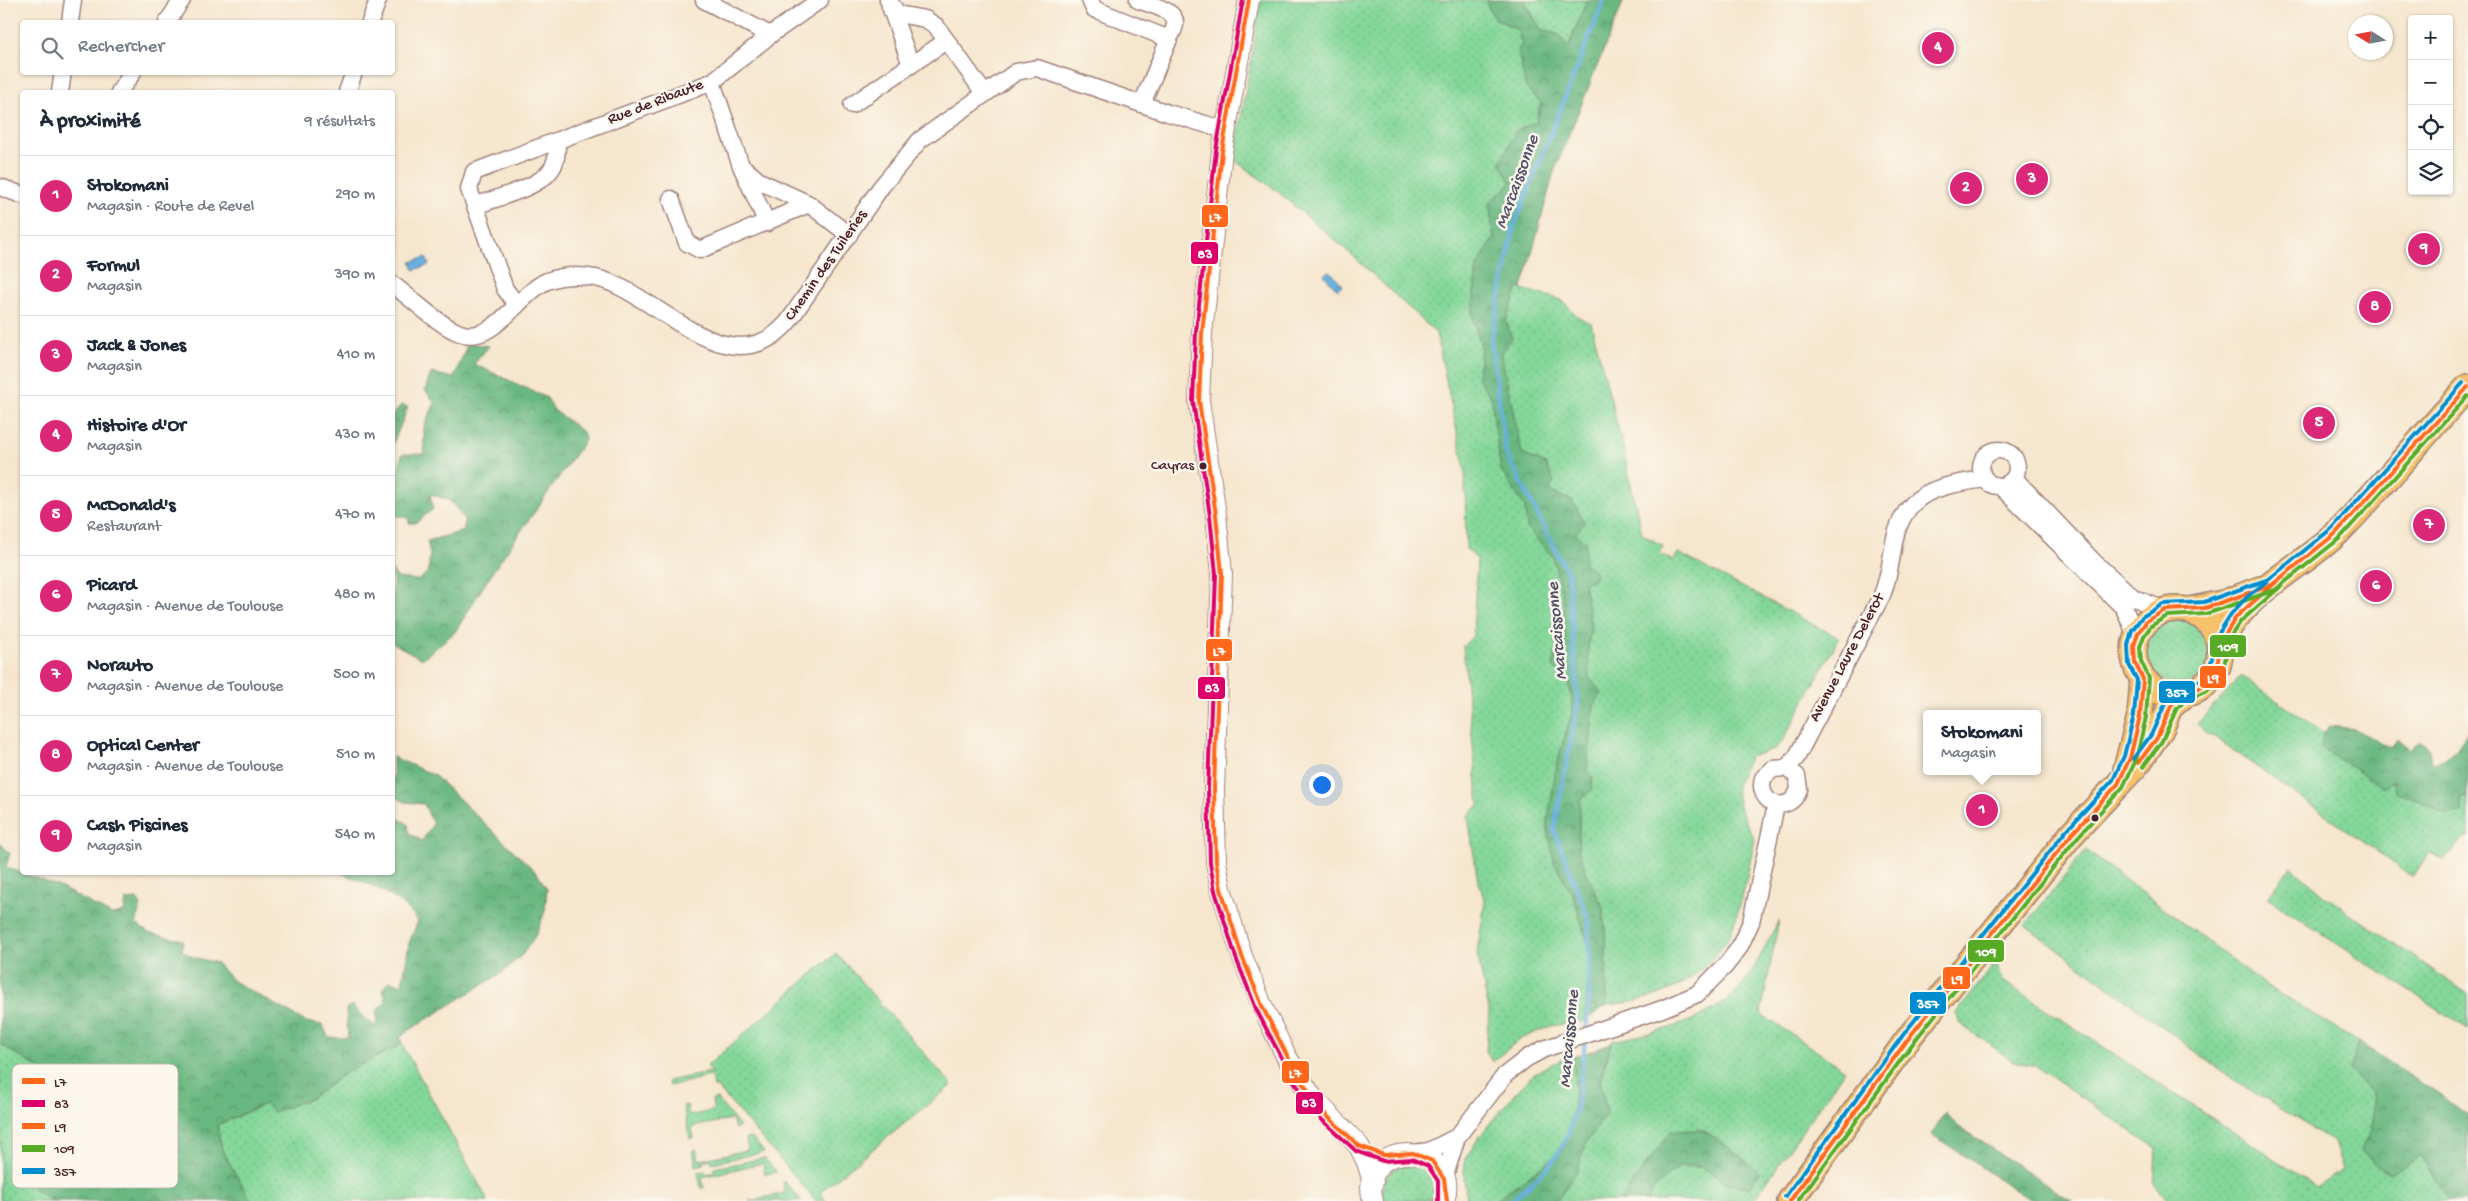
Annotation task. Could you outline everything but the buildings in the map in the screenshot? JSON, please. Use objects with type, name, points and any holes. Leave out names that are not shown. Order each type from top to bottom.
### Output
[{"type":"main road","points":[[2220,646],[2226,632],[2235,619],[2272,585],[2335,534],[2468,387]]},
{"type":"main road","points":[[2184,695],[2161,692],[2143,679],[2135,663],[2136,640],[2147,621],[2177,610],[2224,602],[2272,585]]},
{"type":"main road","points":[[1790,1201],[1911,1035],[2071,835],[2149,750],[2162,728],[2170,707],[2184,695],[2201,688],[2214,676],[2219,664],[2220,646],[2218,636],[2210,624],[2198,614],[2177,610]]},
{"type":"main road","points":[[2118,784],[2130,758],[2138,730],[2143,679]]},
{"type":"street","points":[[70,20],[73,0]]},
{"type":"street","points":[[168,20],[182,0]]},
{"type":"street","points":[[371,20],[378,0]]},
{"type":"street","points":[[704,0],[770,35]]},
{"type":"street","name":"Rue de Ribaute","points":[[516,305],[505,289],[469,190],[474,172],[712,82],[770,35],[820,0]]},
{"type":"street","points":[[1090,0],[1094,9],[1169,39]]},
{"type":"street","points":[[1138,0],[1168,12],[1174,17],[1176,23],[1142,104]]},
{"type":"street","points":[[1249,0],[1222,151],[1202,333],[1199,401],[1216,516],[1222,574],[1214,788],[1216,862],[1224,897],[1242,956],[1263,1008],[1286,1056],[1312,1097],[1359,1146],[1367,1162],[1373,1195]]},
{"type":"street","points":[[888,2],[898,14],[925,19],[936,26],[984,93]]},
{"type":"street","points":[[888,2],[911,65]]},
{"type":"street","points":[[852,105],[946,41]]},
{"type":"street","name":"Chemin des Tuileries","points":[[395,286],[448,327],[468,335],[483,334],[546,281],[572,276],[590,277],[621,288],[712,341],[735,346],[754,344],[772,336],[788,322],[910,150],[920,140],[1016,72],[1038,68],[1225,130]]},
{"type":"street","points":[[60,90],[63,75]]},
{"type":"street","points":[[120,90],[132,75]]},
{"type":"street","points":[[134,75],[137,90]]},
{"type":"street","points":[[348,90],[353,75]]},
{"type":"street","points":[[712,82],[742,166],[767,223]]},
{"type":"street","points":[[475,206],[542,180],[552,170],[557,154],[557,141]]},
{"type":"street","points":[[742,166],[759,182],[808,204],[849,235]]},
{"type":"street","points":[[0,187],[20,194]]},
{"type":"street","points":[[671,199],[688,243],[700,250],[808,204]]},
{"type":"street","points":[[2001,450],[2012,455],[2016,460],[2017,466],[2007,482],[1994,486],[1985,479],[1981,468],[1985,456],[1990,452],[2001,450]]},
{"type":"street","name":"Avenue Laure Delerot","points":[[1786,768],[1796,758],[1882,595],[1890,571],[1897,529],[1908,508],[1928,492],[1954,484],[1985,479]]},
{"type":"street","points":[[2007,482],[2134,598],[2177,610]]},
{"type":"street","points":[[2007,482],[2123,607],[2131,623],[2136,640]]},
{"type":"street","points":[[1786,768],[1797,776],[1800,789],[1793,801],[1788,804],[1776,805],[1765,798],[1762,785],[1763,778],[1772,769],[1786,768]]},
{"type":"street","points":[[1359,1146],[1384,1156],[1429,1152],[1457,1138],[1506,1075],[1536,1054],[1577,1037],[1662,1010],[1697,994],[1739,948],[1753,914],[1776,805]]},
{"type":"street","points":[[1445,1194],[1457,1138]]},
{"type":"street","points":[[1373,1195],[1378,1168],[1404,1154],[1432,1161],[1445,1194]]},
{"type":"green space","points":[[1261,0],[1488,0],[1487,4],[1494,18],[1517,29],[1541,103],[1536,122],[1516,131],[1511,183],[1489,203],[1494,238],[1477,266],[1472,315],[1481,346],[1478,378],[1491,397],[1501,470],[1525,507],[1527,528],[1553,557],[1564,603],[1565,643],[1555,654],[1569,679],[1573,710],[1557,763],[1554,862],[1573,895],[1591,954],[1584,1021],[1551,1026],[1520,1039],[1492,1062],[1486,1051],[1489,1011],[1477,953],[1485,902],[1477,876],[1468,816],[1479,805],[1463,646],[1473,636],[1477,559],[1466,549],[1465,470],[1436,333],[1342,246],[1277,191],[1234,160]]},
{"type":"green space","points":[[1488,0],[1523,0],[1542,31],[1558,34],[1568,48],[1587,0],[1624,0],[1554,172],[1522,289],[1518,288],[1506,321],[1512,338],[1501,354],[1522,454],[1546,464],[1554,482],[1549,491],[1572,501],[1585,523],[1575,534],[1586,542],[1584,563],[1596,572],[1594,580],[1584,583],[1591,628],[1588,645],[1589,678],[1602,693],[1594,706],[1587,770],[1593,777],[1591,791],[1580,800],[1578,849],[1603,908],[1606,939],[1607,1005],[1584,1021],[1591,954],[1573,895],[1554,862],[1547,825],[1557,763],[1573,710],[1569,679],[1553,668],[1555,654],[1565,643],[1564,603],[1553,557],[1527,528],[1525,507],[1501,470],[1491,397],[1478,378],[1481,346],[1472,315],[1477,266],[1494,238],[1489,203],[1511,183],[1500,163],[1516,131],[1536,122],[1541,103],[1526,88],[1518,51],[1522,44],[1517,29],[1494,18],[1487,4]]},
{"type":"green space","points":[[1524,0],[1587,0],[1568,48],[1558,34],[1542,31]]},
{"type":"green space","points":[[1518,288],[1562,300],[1578,317],[1591,323],[1620,435],[1642,534],[1663,546],[1660,554],[1673,561],[1678,553],[1839,638],[1784,739],[1774,750],[1751,756],[1743,769],[1737,789],[1737,798],[1755,840],[1739,907],[1726,942],[1697,974],[1658,995],[1631,1002],[1607,1005],[1606,939],[1603,908],[1578,849],[1580,800],[1591,791],[1593,778],[1587,770],[1594,706],[1602,693],[1589,678],[1588,645],[1591,628],[1584,583],[1584,563],[1574,535],[1572,501],[1548,491],[1546,464],[1522,454],[1501,354],[1512,338],[1506,321]]},
{"type":"green space","points":[[468,343],[489,346],[474,364],[547,398],[554,410],[584,433],[585,440],[493,571],[455,632],[422,659],[395,644],[395,574],[398,578],[419,580],[428,572],[430,554],[427,541],[464,531],[464,518],[449,500],[430,494],[433,509],[416,523],[409,523],[409,518],[395,515],[395,484],[402,454],[424,454],[424,426],[435,403],[425,390],[431,373],[454,378]]},
{"type":"green space","points":[[401,405],[408,407],[395,439],[395,412]]},
{"type":"green space","points":[[2178,620],[2196,626],[2204,634],[2210,652],[2204,670],[2196,678],[2178,684],[2160,678],[2152,670],[2146,652],[2152,634],[2160,626]]},
{"type":"green space","points":[[2241,676],[2324,733],[2320,748],[2394,781],[2397,792],[2434,807],[2445,815],[2461,799],[2468,796],[2468,837],[2465,837],[2444,860],[2429,852],[2413,877],[2213,736],[2207,735],[2197,724]]},
{"type":"green space","points":[[2329,726],[2354,729],[2392,748],[2397,739],[2409,750],[2420,740],[2430,749],[2432,763],[2450,756],[2468,730],[2468,796],[2461,799],[2461,813],[2445,815],[2434,807],[2396,792],[2394,781],[2383,787],[2320,748],[2324,733]]},
{"type":"green space","points":[[395,758],[434,775],[537,873],[547,889],[545,911],[537,933],[523,954],[503,972],[400,1036],[402,1044],[347,1072],[310,1099],[273,1112],[265,1104],[217,1125],[222,1150],[251,1201],[53,1201],[34,1189],[178,1188],[178,1064],[32,1064],[0,1044],[0,843],[10,853],[6,867],[20,872],[20,875],[28,875],[60,887],[112,915],[124,912],[126,900],[137,899],[141,905],[136,924],[149,933],[183,940],[182,951],[193,957],[217,963],[233,981],[306,1022],[323,1025],[328,1037],[348,1038],[346,1009],[352,1005],[365,1019],[376,1027],[377,1010],[386,1001],[383,988],[390,981],[402,985],[409,943],[418,921],[393,897],[346,875],[395,875],[395,816],[408,824],[409,833],[422,841],[433,824],[424,804],[405,802],[395,796]]},
{"type":"green space","points":[[2086,850],[2265,985],[2359,1042],[2350,1070],[2372,1093],[2372,1130],[2420,1156],[2451,1201],[2169,1201],[2154,1185],[2156,1148],[2035,1066],[2013,1061],[1959,1023],[1957,1013],[1996,962],[2003,981],[2317,1187],[2343,1170],[2334,1142],[2234,1080],[2025,925]]},
{"type":"green space","points":[[2291,866],[2328,898],[2468,994],[2468,1029],[2267,898]]},
{"type":"green space","points":[[1779,920],[1761,1014],[1845,1070],[1753,1201],[1647,1201],[1654,1188],[1680,1166],[1702,1167],[1727,1183],[1734,1151],[1703,1130],[1671,1131],[1620,1201],[1556,1201],[1577,1171],[1585,1145],[1607,1112],[1600,1081],[1612,1041],[1670,1028],[1706,1013],[1723,1003],[1738,990],[1750,974]]},
{"type":"green space","points":[[836,953],[952,1085],[820,1192],[826,1201],[816,1201],[717,1087],[714,1087],[711,1076],[669,1086],[668,1081],[712,1072],[707,1066]]},
{"type":"green space","points":[[2359,1042],[2468,1114],[2468,1201],[2450,1201],[2420,1156],[2390,1174],[2361,1152],[2372,1130],[2372,1093],[2350,1070]]},
{"type":"green space","points":[[0,1044],[32,1064],[12,1064],[12,1188],[34,1188],[53,1201],[0,1201]]},
{"type":"green space","points":[[402,1044],[488,1201],[251,1201],[222,1150],[217,1125],[265,1104],[310,1099],[347,1072]]},
{"type":"green space","points":[[1611,1044],[1600,1081],[1607,1112],[1585,1145],[1577,1171],[1556,1201],[1494,1201],[1564,1150],[1575,1092],[1574,1069],[1571,1058]]},
{"type":"green space","points":[[1571,1058],[1574,1069],[1575,1092],[1564,1150],[1494,1201],[1467,1201],[1464,1167],[1468,1155],[1484,1131],[1517,1091],[1533,1075],[1551,1064]]},
{"type":"green space","points":[[717,1099],[740,1127],[735,1129],[732,1119],[692,1127],[694,1138],[690,1139],[683,1106],[687,1105],[689,1116],[714,1110],[712,1100]]},
{"type":"green space","points":[[1945,1113],[1959,1127],[2072,1201],[2032,1201],[1931,1134]]},
{"type":"green space","points":[[1703,1130],[1734,1151],[1759,1172],[1750,1188],[1727,1183],[1702,1167],[1680,1166],[1654,1188],[1647,1201],[1620,1201],[1671,1131]]},
{"type":"green space","points":[[746,1139],[753,1139],[764,1152],[712,1163],[711,1159],[703,1161],[704,1164],[696,1166],[693,1150],[696,1149],[699,1160],[748,1150]]},
{"type":"green space","points":[[764,1158],[777,1172],[765,1174],[763,1163],[702,1177],[704,1188],[701,1188],[698,1172],[705,1171],[706,1174],[714,1172],[714,1168]]},
{"type":"green space","points":[[1409,1164],[1426,1172],[1429,1176],[1433,1187],[1432,1200],[1385,1201],[1383,1187],[1387,1176],[1396,1169]]},
{"type":"green space","points":[[783,1182],[802,1201],[749,1201],[785,1193]]},
{"type":"water","points":[[426,257],[429,265],[414,270],[411,262]]},
{"type":"water","points":[[1329,270],[1343,285],[1338,290],[1324,275]]},
{"type":"waterway","name":"Marcaissonne","points":[[1586,1032],[1589,995],[1589,920],[1554,830],[1578,702],[1568,574],[1506,453],[1491,341],[1514,226],[1604,0]]},
{"type":"waterway","name":"Marcaissonne","points":[[1510,1201],[1545,1170],[1565,1142],[1576,1109],[1585,1039]]},
{"type":"transit line","name":"83","points":[[1243,0],[1216,150],[1196,332],[1193,401],[1210,516],[1216,574],[1208,788],[1210,863],[1215,891],[1236,958],[1257,1011],[1293,1080],[1321,1119],[1356,1151],[1383,1161],[1412,1159],[1428,1166],[1438,1181],[1438,1201]]},
{"type":"transit line","name":"L7","points":[[1249,0],[1222,151],[1202,333],[1199,401],[1216,515],[1222,574],[1214,788],[1216,862],[1221,889],[1242,956],[1263,1008],[1298,1077],[1326,1115],[1359,1146],[1384,1155],[1413,1153],[1432,1161],[1444,1179],[1447,1201]]},
{"type":"transit line","name":"357","points":[[1785,1197],[1906,1031],[2066,831],[2113,780],[2124,756],[2134,715],[2137,680],[2129,665],[2128,645],[2132,630],[2142,617],[2163,604],[2204,602],[2269,579],[2331,529],[2463,383]]},
{"type":"transit line","name":"L9","points":[[1790,1201],[1911,1035],[2071,835],[2118,784],[2130,758],[2140,716],[2143,679],[2135,663],[2134,646],[2138,633],[2147,621],[2165,610],[2205,608],[2272,585],[2335,534],[2468,387]]},
{"type":"transit line","name":"109","points":[[1798,1201],[1916,1039],[2076,839],[2123,787],[2136,760],[2146,717],[2149,678],[2141,661],[2140,647],[2144,636],[2151,626],[2167,616],[2206,614],[2275,590],[2339,539],[2468,396]]},
{"type":"transit line","name":"357","points":[[2133,759],[2151,735],[2167,700],[2208,673],[2219,633],[2231,614],[2247,597],[2272,577]]},
{"type":"transit line","name":"L9","points":[[2138,763],[2157,738],[2172,704],[2182,696],[2204,686],[2213,677],[2225,635],[2236,617],[2276,582]]},
{"type":"transit line","name":"109","points":[[2143,767],[2162,741],[2177,708],[2185,701],[2207,691],[2218,681],[2223,670],[2230,637],[2241,621],[2280,587]]},
{"type":"place","name":"Histoire d'Or","points":[[1938,48]]},
{"type":"place","name":"Jack & Jones","points":[[2032,179]]},
{"type":"place","name":"Formul","points":[[1966,188]]},
{"type":"place","name":"Cash Piscines","points":[[2424,249]]},
{"type":"place","name":"Optical Center","points":[[2375,307]]},
{"type":"place","name":"McDonald's","points":[[2319,423]]},
{"type":"place","name":"Cayras","points":[[1203,466]]},
{"type":"place","name":"Norauto","points":[[2429,525]]},
{"type":"place","name":"Picard","points":[[2376,586]]},
{"type":"place","name":"Stokomani","points":[[1982,810]]}]
